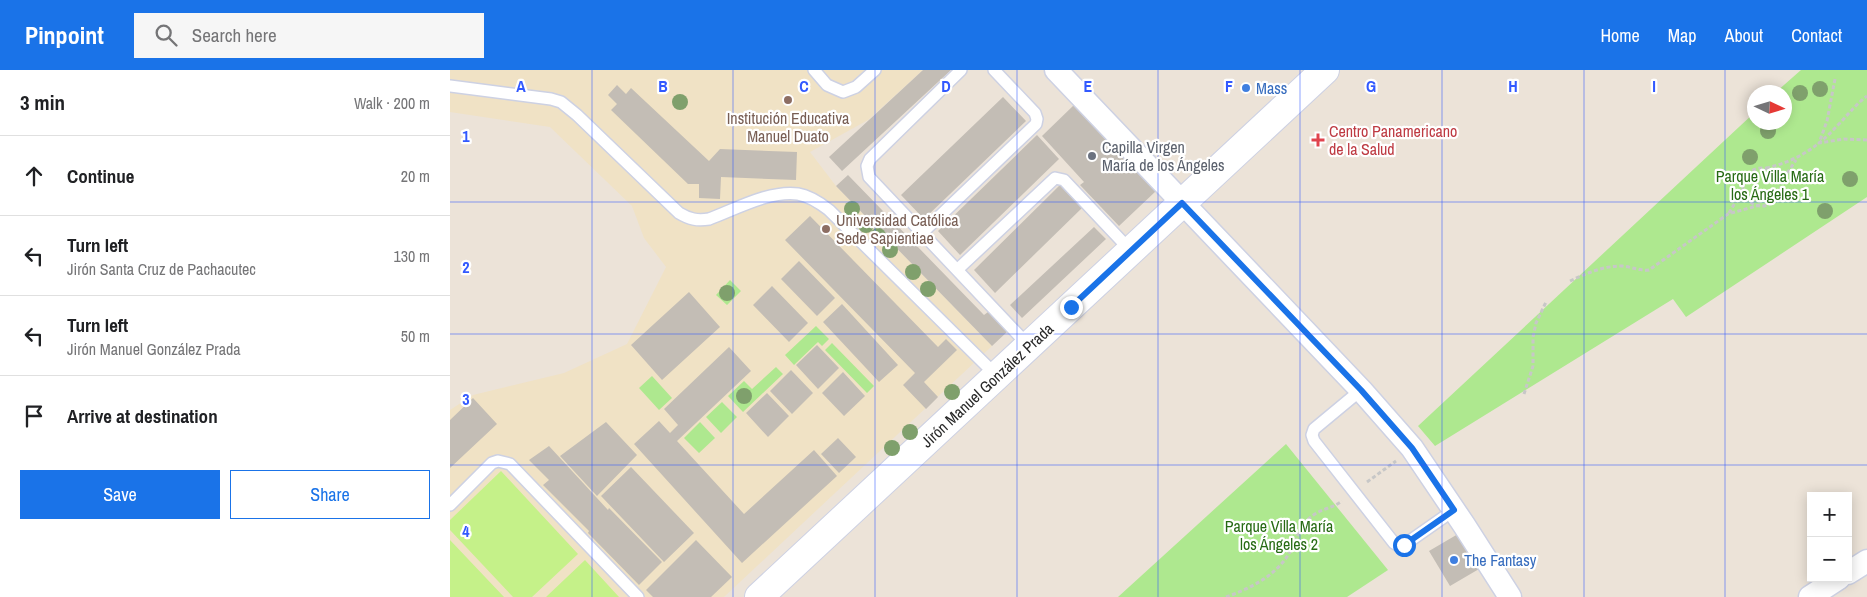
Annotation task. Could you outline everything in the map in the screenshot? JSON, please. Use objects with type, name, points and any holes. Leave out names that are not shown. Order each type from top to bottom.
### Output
[{"type":"street","name":"Jirón Manuel González Prada","points":[[758,597],[1325,70]]},
{"type":"street","points":[[1062,72],[1182,203],[1361,390],[1412,448],[1510,597]]},
{"type":"street","points":[[1852,570],[1867,561]]},
{"type":"street","points":[[1810,597],[1833,582]]},
{"type":"lane","points":[[814,70],[827,85],[843,92],[856,87],[875,70]]},
{"type":"lane","points":[[961,70],[870,159],[867,166],[869,177],[1029,346]]},
{"type":"lane","points":[[922,233],[1036,124],[1037,118],[1035,113],[994,70]]},
{"type":"lane","points":[[450,86],[561,102],[679,213],[688,218],[699,221],[709,219],[773,195],[800,194],[817,201],[830,210],[997,376]]},
{"type":"lane","points":[[957,270],[1055,178],[1064,180],[1131,251]]},
{"type":"lane","points":[[1361,390],[1314,429],[1312,435],[1314,441],[1394,543],[1399,546],[1404,545],[1454,510]]},
{"type":"lane","points":[[450,506],[492,463],[498,461],[510,464],[638,597]]},
{"type":"path","points":[[1819,142],[1827,121],[1835,79]]},
{"type":"path","points":[[1760,205],[1748,200],[1745,195],[1745,179],[1751,172],[1760,168],[1781,165],[1796,159],[1835,128],[1867,96]]},
{"type":"path","points":[[1819,142],[1844,139],[1867,140]]},
{"type":"path","points":[[1780,184],[1796,159]]},
{"type":"path","points":[[1570,280],[1603,268],[1621,266],[1643,271],[1649,270],[1728,214],[1770,203],[1775,200],[1780,190],[1780,184],[1775,174],[1766,168]]},
{"type":"path","points":[[1728,214],[1744,188]]},
{"type":"path","points":[[1524,394],[1533,366],[1533,337],[1536,323],[1546,302]]},
{"type":"path","points":[[1226,597],[1242,591],[1275,570],[1286,560],[1303,526],[1310,517],[1339,503],[1412,448]]},
{"type":"shaded area","points":[[450,70],[923,70],[868,120],[810,152],[836,186],[992,346],[724,597],[450,597],[450,410],[473,395],[564,373],[627,344],[666,267],[644,238],[632,206],[550,127],[450,112]]},
{"type":"green space","name":"Parque Villa María los Ángeles 1","points":[[1801,70],[1867,70],[1867,197],[1686,317],[1673,299],[1435,446],[1418,426],[1747,120],[1747,130],[1792,130],[1792,85],[1784,85]]},
{"type":"green space","points":[[730,280],[741,291],[727,305],[716,295]]},
{"type":"green space","points":[[816,326],[829,339],[822,346],[818,342],[794,365],[785,355]]},
{"type":"green space","points":[[832,343],[874,386],[867,393],[825,350]]},
{"type":"green space","points":[[776,367],[783,374],[743,412],[728,396],[744,381],[752,389]]},
{"type":"green space","points":[[652,376],[672,398],[659,410],[639,388]]},
{"type":"green space","points":[[722,402],[737,417],[721,433],[706,417]]},
{"type":"green space","points":[[700,422],[715,438],[699,453],[684,438]]},
{"type":"green space","name":"Parque Villa María los Ángeles 2","points":[[1286,444],[1388,570],[1347,597],[1118,597]]},
{"type":"green space","points":[[501,471],[578,554],[532,597],[513,597],[450,530],[450,520]]},
{"type":"green space","points":[[450,540],[504,597],[450,597]]},
{"type":"green space","points":[[585,560],[619,597],[546,597]]},
{"type":"building","points":[[923,70],[951,70],[842,171],[829,157]]},
{"type":"building","points":[[617,85],[626,94],[631,88],[709,161],[720,149],[797,152],[796,180],[721,177],[720,199],[699,198],[699,184],[688,184],[611,110],[617,104],[608,95]]},
{"type":"building","points":[[1003,97],[1026,121],[924,219],[901,195]]},
{"type":"building","name":"Capilla Virgen María de los Ángeles","points":[[1075,104],[1156,191],[1119,226],[1080,185],[1084,182],[1042,136]]},
{"type":"building","points":[[1037,135],[1059,159],[960,255],[938,231]]},
{"type":"building","points":[[848,175],[984,315],[988,312],[1008,331],[992,346],[836,186]]},
{"type":"building","points":[[1060,185],[1082,208],[995,293],[974,270]]},
{"type":"building","points":[[810,216],[938,347],[946,339],[957,350],[924,382],[938,397],[926,409],[903,385],[915,373],[785,240]]},
{"type":"building","points":[[1094,227],[1106,239],[1022,318],[1010,305]]},
{"type":"building","points":[[799,261],[835,298],[817,316],[781,279]]},
{"type":"building","points":[[772,286],[808,323],[789,342],[753,305]]},
{"type":"building","points":[[689,292],[720,327],[662,380],[631,345]]},
{"type":"building","points":[[842,304],[898,365],[879,382],[823,322]]},
{"type":"building","points":[[817,345],[839,368],[818,389],[796,365]]},
{"type":"building","points":[[729,347],[751,371],[677,441],[744,514],[814,450],[837,476],[742,563],[634,444],[659,421],[670,433],[678,425],[664,409]]},
{"type":"building","points":[[791,370],[813,393],[792,414],[770,391]]},
{"type":"building","points":[[843,372],[865,396],[844,416],[822,393]]},
{"type":"building","points":[[767,393],[789,416],[768,437],[746,413]]},
{"type":"building","points":[[473,398],[497,424],[450,468],[450,420]]},
{"type":"building","points":[[606,422],[637,455],[597,496],[560,456]]},
{"type":"building","points":[[838,438],[856,457],[839,473],[821,454]]},
{"type":"building","points":[[549,446],[608,510],[609,508],[662,562],[639,585],[543,485],[549,480],[529,460]]},
{"type":"building","points":[[631,467],[694,533],[664,562],[601,496]]},
{"type":"building","name":"The Fantasy","points":[[1458,534],[1479,569],[1450,586],[1429,551]]},
{"type":"building","points":[[696,540],[732,577],[711,597],[653,597],[646,590]]},
{"type":"place","name":"Mass","points":[[1246,88]]},
{"type":"place","name":"Institución Educativa Manuel Duato","points":[[788,100]]},
{"type":"place","name":"Centro Panamericano de la Salud","points":[[1318,140]]},
{"type":"place","name":"Capilla Virgen María de los Ángeles","points":[[1092,156]]},
{"type":"place","name":"Universidad Católica Sede Sapientiae","points":[[826,229]]},
{"type":"place","name":"The Fantasy","points":[[1454,560]]},
{"type":"route","points":[[1071,307],[1182,203],[1361,390],[1412,448],[1454,510],[1404,545]]}]
